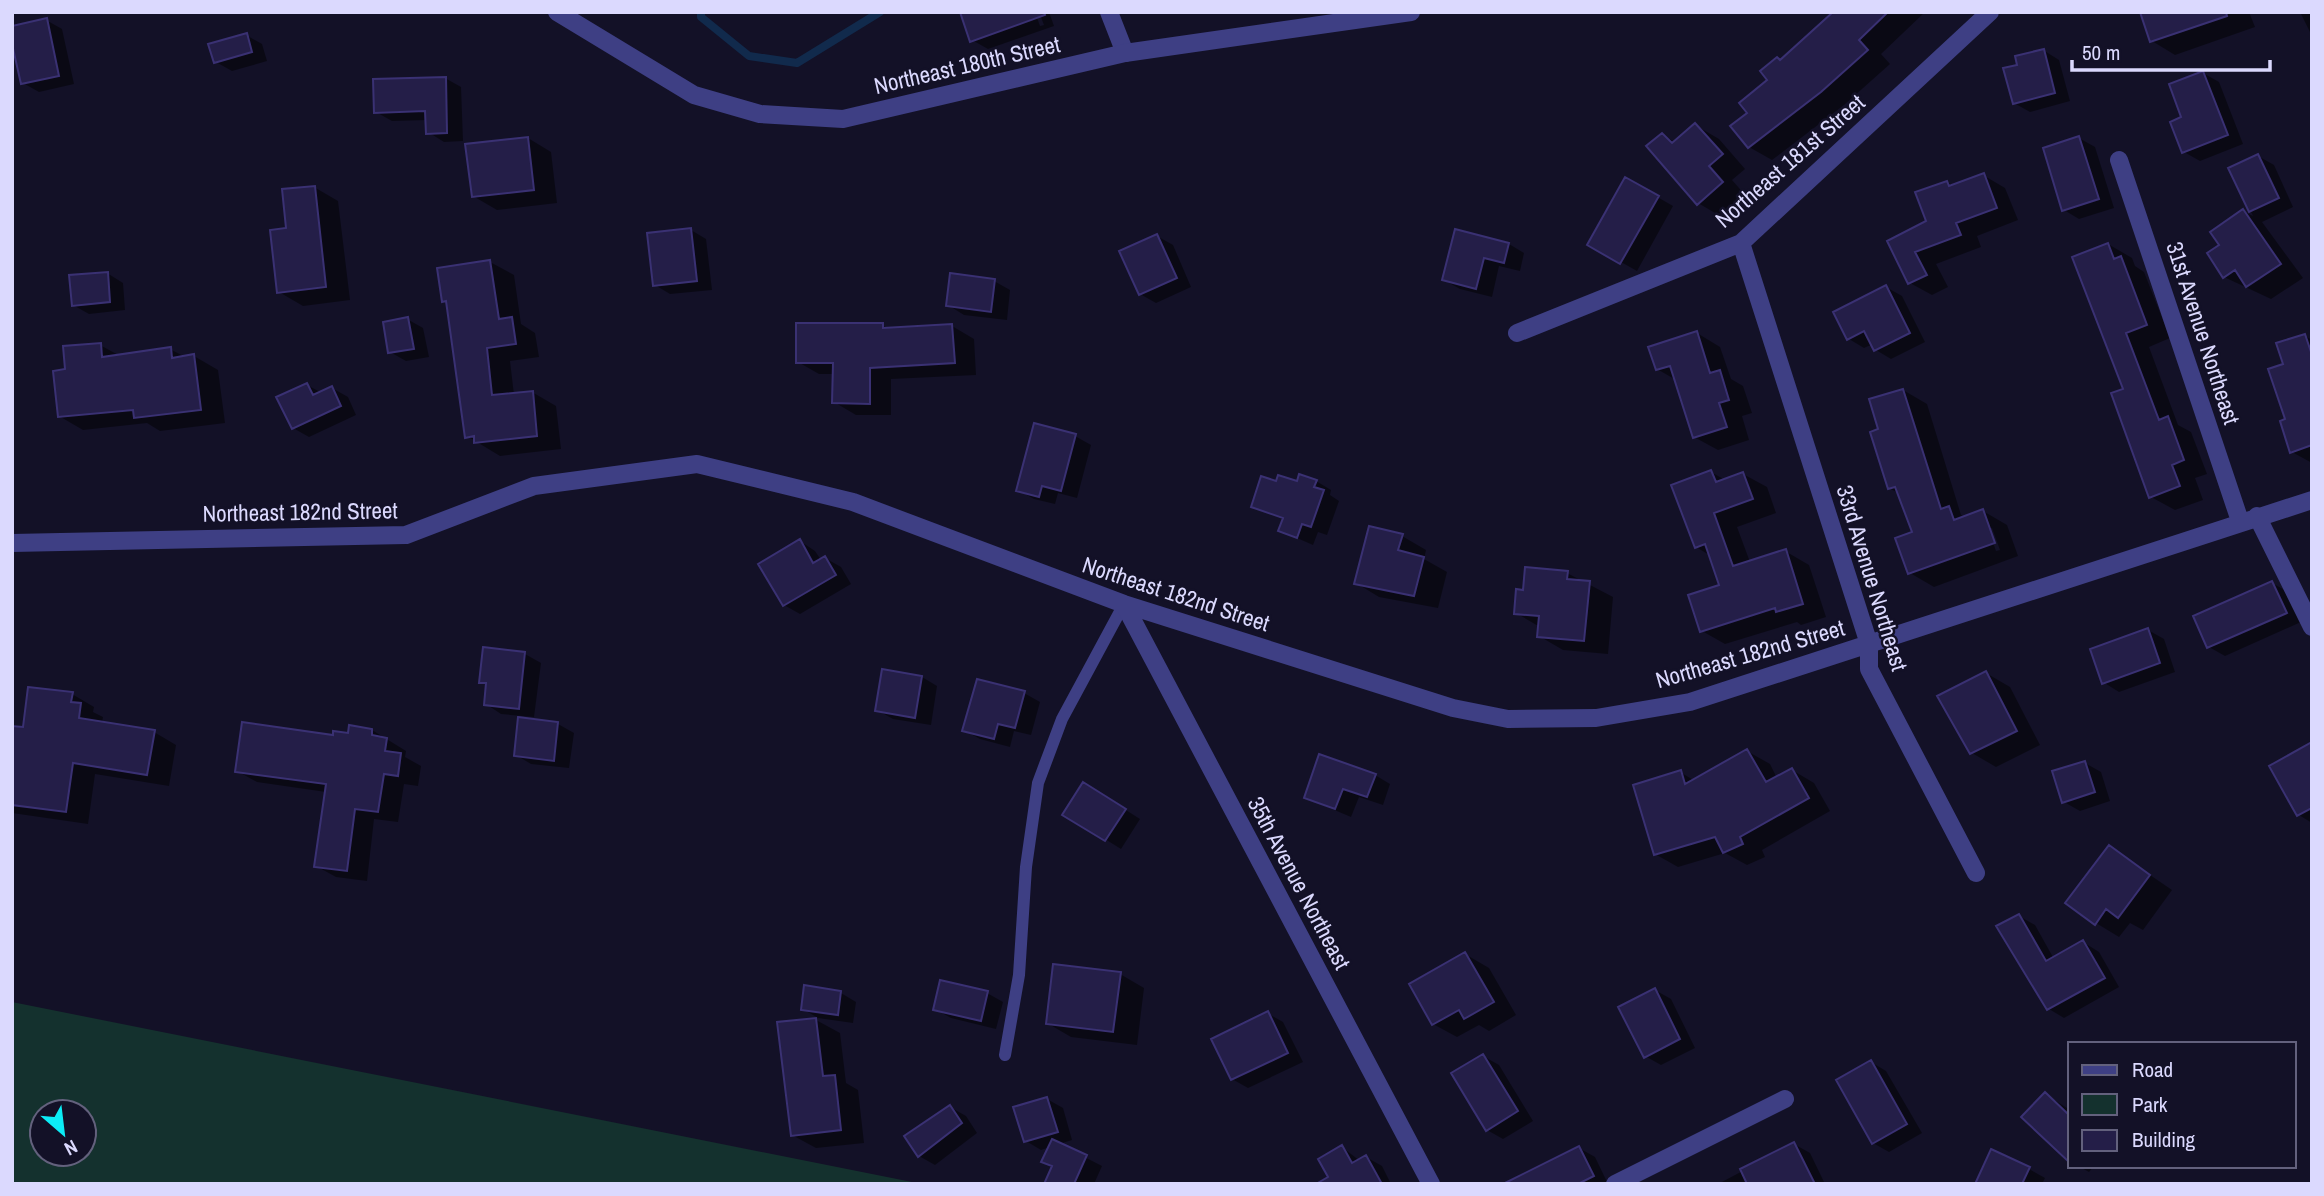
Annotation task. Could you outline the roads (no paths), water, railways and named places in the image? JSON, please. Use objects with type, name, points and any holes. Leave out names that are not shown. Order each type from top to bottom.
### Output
[{"type":"street","name":"Northeast 180th Street","points":[[557,12],[694,95],[760,114],[843,119],[1125,53],[1411,12]]},
{"type":"street","points":[[1109,12],[1125,53]]},
{"type":"street","name":"Northeast 181st Street","points":[[1517,333],[1741,243],[1990,12]]},
{"type":"street","name":"31st Avenue Northeast","points":[[2119,160],[2249,519],[2312,627]]},
{"type":"street","name":"33rd Avenue Northeast","points":[[1741,243],[1869,644],[1870,668],[1976,873]]},
{"type":"street","name":"Northeast 182nd Street","points":[[12,543],[406,535],[534,486],[697,464],[853,502],[1124,604],[1453,708],[1508,719],[1596,718],[1690,702],[2312,500]]},
{"type":"street","name":"35th Avenue Northeast","points":[[1124,604],[1431,1184]]},
{"type":"street","points":[[1615,1184],[1785,1099]]},
{"type":"lane","points":[[1005,1055],[1019,975],[1026,867],[1038,783],[1062,719],[1124,604]]},
{"type":"waterway","points":[[701,12],[701,17],[749,56],[797,63],[880,12]]}]
